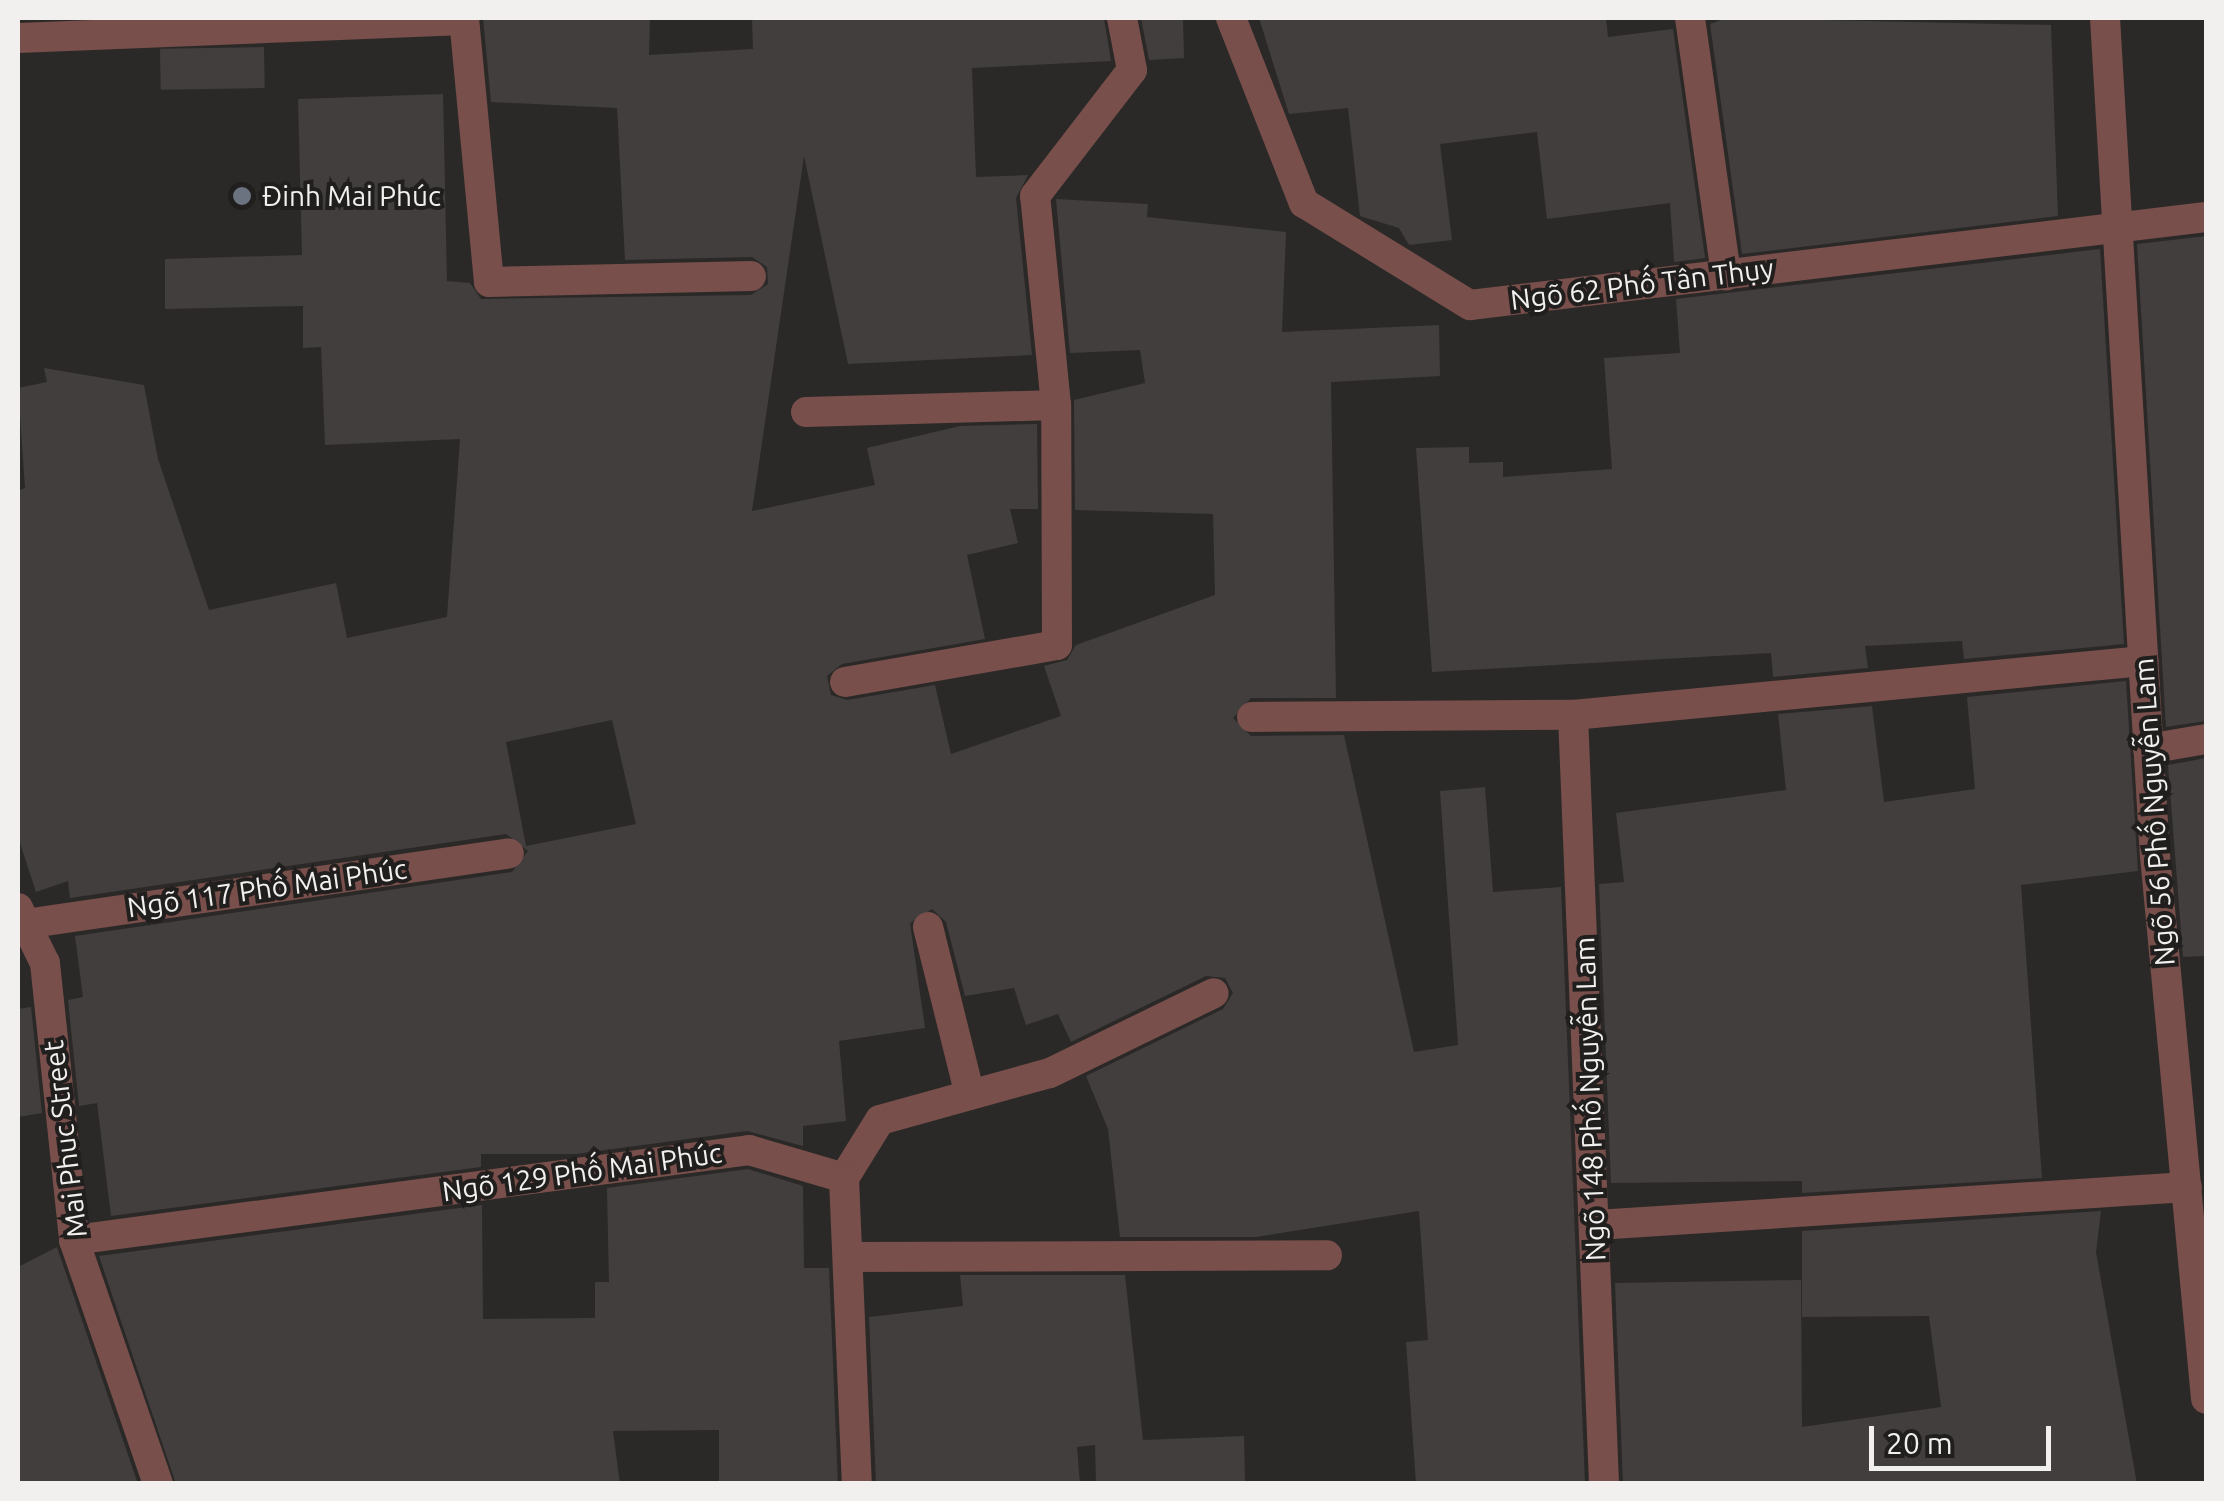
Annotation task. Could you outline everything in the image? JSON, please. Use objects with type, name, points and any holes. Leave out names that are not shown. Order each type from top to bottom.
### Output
[{"type":"street","points":[[845,682],[1057,646],[1056,405],[1036,196],[1132,70],[1122,18]]},
{"type":"street","name":"Ngõ 62 Phố Tân Thụy","points":[[1230,18],[1304,203],[1470,305],[2115,223],[2206,216]]},
{"type":"street","points":[[1690,18],[1726,275]]},
{"type":"street","name":"Ngõ 56 Phố Nguyễn Lam","points":[[2104,18],[2148,748],[2194,1136],[2187,1187],[2206,1399]]},
{"type":"street","points":[[18,38],[464,27],[489,282],[751,276]]},
{"type":"street","points":[[806,412],[1056,405]]},
{"type":"street","points":[[1252,717],[1572,715],[2143,661]]},
{"type":"street","name":"Ngõ 148 Phố Nguyễn Lam","points":[[1572,715],[1604,1484]]},
{"type":"street","points":[[2148,748],[2206,739]]},
{"type":"street","name":"Ngõ 117 Phố Mai Phúc","points":[[21,916],[509,853]]},
{"type":"street","name":"Mai Phuc Street","points":[[21,916],[74,1240],[158,1484]]},
{"type":"street","points":[[928,927],[970,1096]]},
{"type":"street","points":[[857,1484],[844,1178],[880,1120],[1050,1073],[1214,993]]},
{"type":"street","name":"Ngõ 129 Phố Mai Phúc","points":[[74,1240],[749,1150],[844,1178]]},
{"type":"street","points":[[1596,1225],[2187,1187]]},
{"type":"street","points":[[850,1256],[1328,1254]]},
{"type":"building","points":[[483,18],[650,18],[649,55],[753,49],[752,18],[1104,18],[1111,61],[972,68],[976,177],[1028,175],[1016,198],[1032,355],[848,364],[804,156],[752,511],[875,485],[867,448],[960,426],[1037,424],[1038,509],[1010,509],[1018,543],[967,555],[985,639],[842,664],[827,676],[831,695],[847,700],[935,685],[951,754],[1061,716],[1044,666],[1067,660],[1076,645],[1215,595],[1213,514],[1075,510],[1074,400],[1145,383],[1140,350],[1070,353],[1056,199],[1148,204],[1147,217],[1286,232],[1282,332],[1439,325],[1440,376],[1331,382],[1336,698],[1251,698],[1233,718],[1251,736],[1344,735],[1414,1052],[1458,1045],[1440,791],[1485,787],[1493,892],[1561,887],[1585,1484],[1416,1484],[1406,1342],[1428,1340],[1419,1211],[1256,1237],[1120,1237],[1108,1129],[1086,1076],[1223,1009],[1233,993],[1225,978],[1206,976],[1071,1042],[1058,1014],[1026,1025],[1014,988],[965,996],[946,922],[932,909],[910,923],[925,1028],[839,1041],[846,1121],[803,1126],[803,1146],[747,1131],[576,1154],[481,1154],[481,1167],[111,1216],[97,1103],[79,1106],[68,1000],[83,997],[75,936],[512,872],[528,851],[506,834],[70,898],[68,881],[36,892],[18,837],[18,491],[25,488],[18,388],[47,382],[44,368],[144,385],[158,459],[209,610],[336,583],[347,638],[447,617],[460,439],[325,445],[321,347],[303,348],[303,306],[165,309],[165,259],[302,255],[298,99],[443,94],[447,281],[470,283],[481,299],[751,295],[768,284],[767,267],[752,257],[625,260],[617,108],[491,102]],"holes":[[[612,720],[636,824],[526,846],[506,742]]]},
{"type":"building","points":[[1141,18],[1183,18],[1184,58],[1149,60]]},
{"type":"building","points":[[1259,18],[1606,18],[1608,37],[1673,29],[1705,258],[1674,262],[1670,203],[1547,219],[1537,132],[1440,144],[1452,240],[1409,245],[1399,228],[1360,216],[1348,108],[1289,114]]},
{"type":"building","points":[[1727,18],[2051,25],[2058,216],[1742,254],[1710,24]]},
{"type":"building","points":[[264,47],[265,88],[161,90],[160,49]]},
{"type":"building","points":[[2206,236],[2206,721],[2166,727],[2137,244]]},
{"type":"building","points":[[2100,249],[2124,644],[1964,659],[1962,641],[1865,646],[1868,668],[1773,677],[1771,653],[1432,672],[1416,448],[1469,447],[1469,463],[1503,462],[1503,477],[1612,469],[1604,358],[1680,353],[1676,299]]},
{"type":"building","points":[[2126,681],[2138,871],[2021,885],[2042,1178],[1802,1193],[1802,1181],[1611,1183],[1599,884],[1624,882],[1616,813],[1786,790],[1778,714],[1872,706],[1884,802],[1975,789],[1967,697]]},
{"type":"building","points":[[2206,758],[2206,956],[2183,957],[2168,765]]},
{"type":"building","points":[[31,1007],[42,1113],[18,1117],[18,1009]]},
{"type":"building","points":[[748,1169],[803,1186],[804,1268],[829,1268],[838,1484],[719,1484],[719,1430],[613,1431],[620,1484],[176,1484],[99,1256],[482,1205],[483,1319],[595,1318],[595,1282],[609,1282],[607,1188]]},
{"type":"building","points":[[2101,1211],[2096,1252],[2137,1484],[1623,1484],[1615,1283],[1801,1280],[1802,1427],[1941,1407],[1929,1316],[1802,1317],[1802,1231]]},
{"type":"building","points":[[57,1247],[138,1484],[18,1484],[18,1267]]},
{"type":"building","points":[[960,1275],[1125,1275],[1143,1440],[1244,1436],[1245,1484],[1096,1484],[1095,1445],[1077,1447],[1080,1484],[876,1484],[869,1317],[963,1306]]},
{"type":"place","name":"Đinh Mai Phúc","points":[[242,196]]}]
